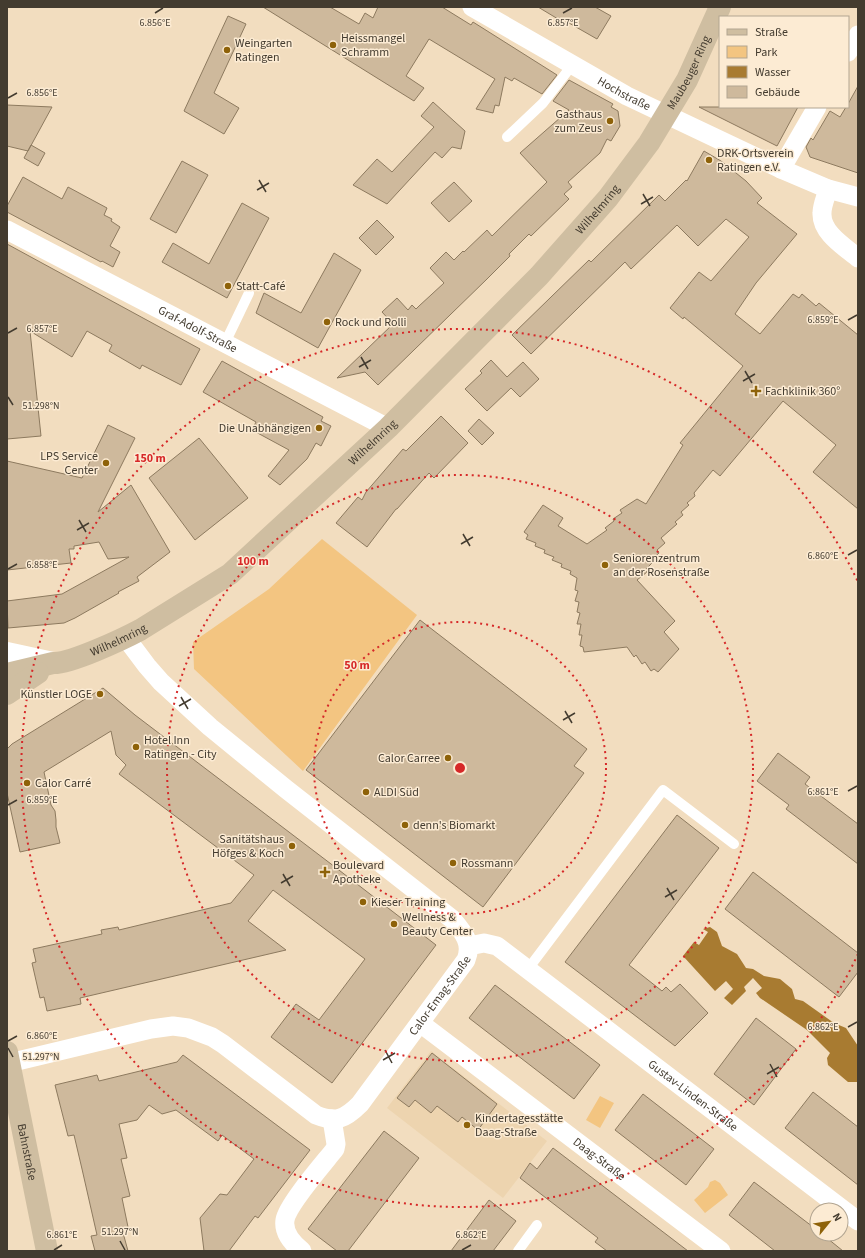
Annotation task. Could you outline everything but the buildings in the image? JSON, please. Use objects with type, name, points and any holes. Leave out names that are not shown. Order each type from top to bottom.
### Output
[{"type":"main road","name":"Maubeuger Ring","points":[[667,115],[688,80],[720,7]]},
{"type":"main road","name":"Wilhelmring","points":[[7,674],[57,663],[126,638],[230,574],[388,428],[540,276],[608,198],[649,143],[667,115]]},
{"type":"main road","points":[[7,694],[53,663]]},
{"type":"main road","name":"Bahnstraße","points":[[8,1058],[48,1251]]},
{"type":"street","name":"Hochstraße","points":[[472,7],[627,96],[781,170],[828,189],[858,197]]},
{"type":"street","points":[[849,50],[858,35]]},
{"type":"street","points":[[781,170],[816,108]]},
{"type":"street","points":[[828,189],[822,215],[824,224],[832,237],[858,258]]},
{"type":"street","name":"Graf-Adolf-Straße","points":[[7,230],[388,428]]},
{"type":"street","name":"Calor-Emag-Straße","points":[[126,638],[146,666],[161,682],[210,727],[286,790],[452,919],[467,938],[469,954],[466,960],[360,1104],[347,1116],[332,1120]]},
{"type":"street","points":[[7,653],[53,663]]},
{"type":"street","name":"Gustav-Linden-Straße","points":[[469,946],[484,943],[497,946],[858,1221]]},
{"type":"street","name":"Daag-Straße","points":[[420,1023],[721,1251]]},
{"type":"street","points":[[8,1058],[151,1029],[173,1026],[202,1032],[224,1044],[316,1115],[332,1120],[336,1144],[335,1149],[290,1207],[285,1219],[285,1227],[290,1239],[302,1251]]},
{"type":"lane","points":[[508,137],[543,103],[573,64]]},
{"type":"lane","points":[[225,343],[249,293]]},
{"type":"lane","points":[[528,969],[663,790],[734,844]]},
{"type":"lane","points":[[518,1251],[537,1225]]},
{"type":"shaded area","name":"Kindertagesstätte Daag-Straße","points":[[431,1051],[547,1141],[503,1198],[387,1108]]},
{"type":"green space","points":[[322,539],[417,615],[303,771],[194,669],[193,642],[269,589]]},
{"type":"green space","points":[[600,1096],[614,1103],[600,1128],[586,1120]]},
{"type":"green space","points":[[715,1180],[720,1183],[728,1195],[705,1213],[694,1200],[708,1187],[710,1182]]},
{"type":"water","points":[[710,927],[717,932],[722,946],[737,954],[746,968],[753,969],[764,976],[780,979],[792,989],[795,999],[803,1001],[834,1023],[846,1028],[858,1046],[858,1082],[848,1082],[828,1065],[827,1058],[830,1053],[807,1030],[760,998],[756,993],[762,988],[753,978],[744,987],[746,991],[732,1005],[724,998],[733,989],[726,981],[715,991],[683,956],[694,942],[699,945],[708,932],[703,929]]},
{"type":"place","name":"Heissmangel Schramm","points":[[333,45]]},
{"type":"place","name":"Weingarten Ratingen","points":[[227,50]]},
{"type":"place","name":"Gasthaus zum Zeus","points":[[610,121]]},
{"type":"place","name":"DRK-Ortsverein Ratingen e.V.","points":[[709,160]]},
{"type":"place","name":"Statt-Café","points":[[228,286]]},
{"type":"place","name":"Rock und Rolli","points":[[327,322]]},
{"type":"place","name":"Fachklinik 360°","points":[[756,391]]},
{"type":"place","name":"Die Unabhängigen","points":[[319,428]]},
{"type":"place","name":"LPS Service Center","points":[[106,463]]},
{"type":"place","name":"Seniorenzentrum an der Rosenstraße","points":[[605,565]]},
{"type":"place","name":"Künstler LOGE","points":[[100,694]]},
{"type":"place","name":"Hotel Inn Ratingen - City","points":[[136,747]]},
{"type":"place","name":"Calor Carree","points":[[448,758]]},
{"type":"place","name":"Calor Carré","points":[[27,783]]},
{"type":"place","name":"ALDI Süd","points":[[366,792]]},
{"type":"place","name":"denn's Biomarkt","points":[[405,825]]},
{"type":"place","name":"Sanitätshaus Höfges & Koch","points":[[292,846]]},
{"type":"place","name":"Rossmann","points":[[453,863]]},
{"type":"place","name":"Boulevard Apotheke","points":[[325,872]]},
{"type":"place","name":"Kieser Training","points":[[363,902]]},
{"type":"place","name":"Wellness & Beauty Center","points":[[394,924]]},
{"type":"place","name":"Kindertagesstätte Daag-Straße","points":[[467,1125]]}]
